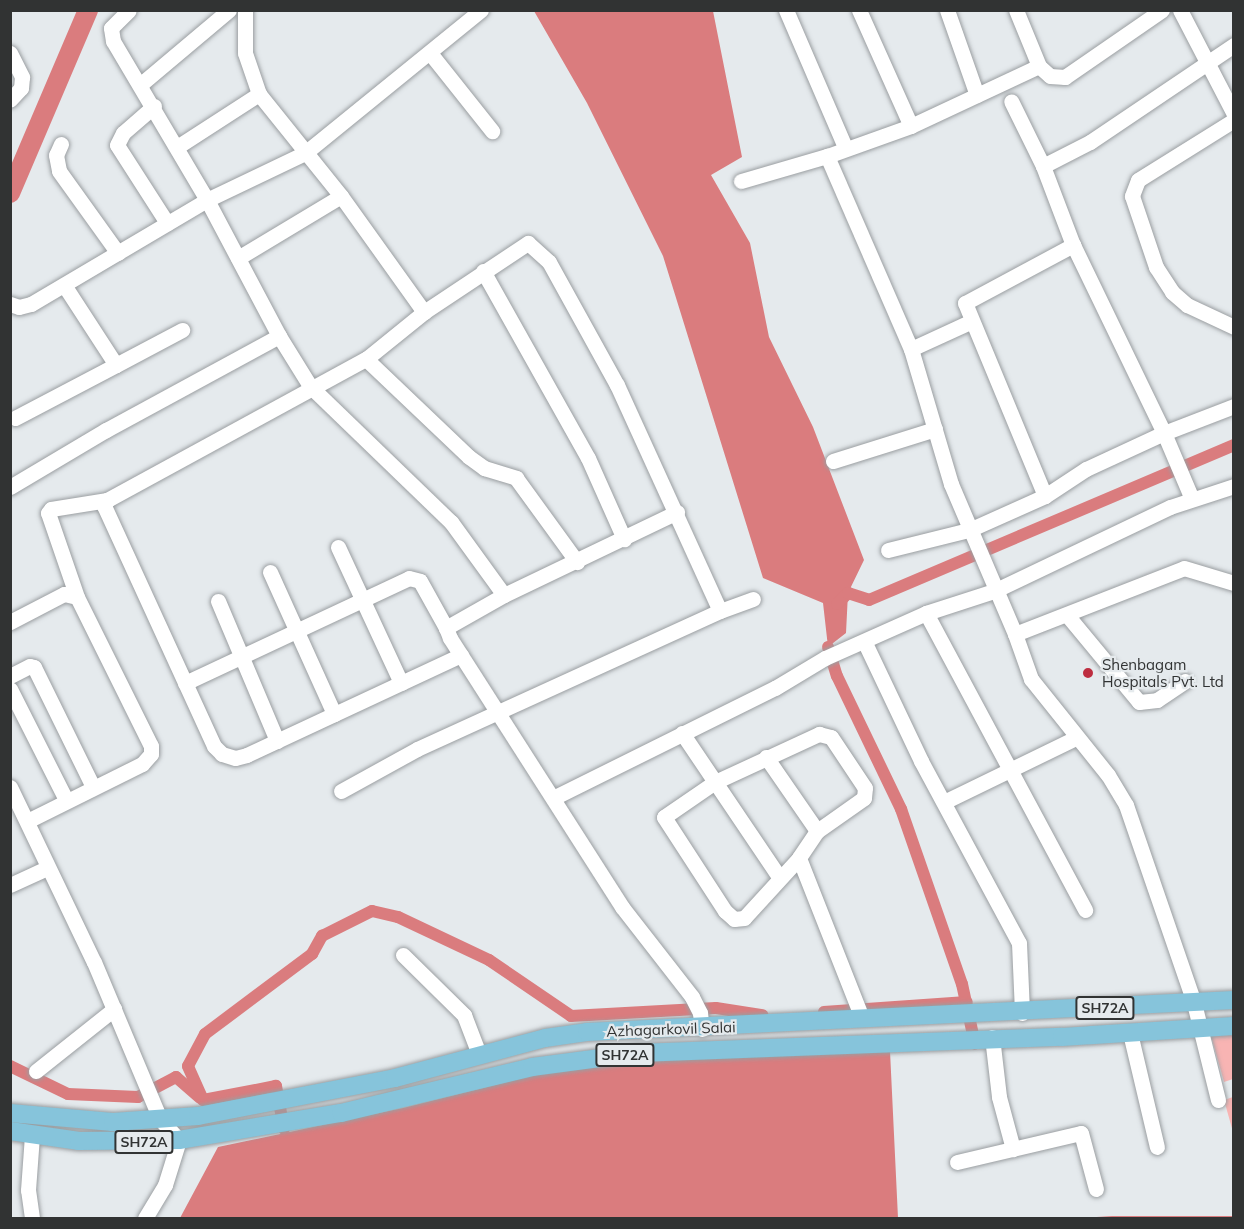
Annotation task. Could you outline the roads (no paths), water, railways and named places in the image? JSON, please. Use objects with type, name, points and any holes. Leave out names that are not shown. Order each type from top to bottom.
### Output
[{"type":"main road","name":"Azhagarkovil Salai","points":[[10,1113],[68,1121],[160,1119],[279,1100],[394,1078],[479,1054],[587,1032],[701,1021],[860,1011],[969,1015],[1022,1013],[1233,1000]]},
{"type":"main road","name":"Azhagarkovil Salai","points":[[10,1131],[32,1136],[129,1143],[179,1140],[340,1113],[532,1067],[639,1053],[1130,1033],[1233,1026]]},
{"type":"street","points":[[129,10],[111,28],[110,34],[154,106],[279,336],[310,386],[451,522],[504,594]]},
{"type":"street","points":[[141,84],[229,10]]},
{"type":"street","points":[[245,10],[245,53],[260,94],[341,196],[424,312]]},
{"type":"street","points":[[10,304],[19,307],[31,304],[207,200],[305,153],[481,10]]},
{"type":"street","points":[[786,10],[846,149]]},
{"type":"street","points":[[859,10],[911,126]]},
{"type":"street","points":[[947,10],[977,95]]},
{"type":"street","points":[[1016,10],[1039,66],[1057,77],[1078,72],[1162,10]]},
{"type":"street","points":[[1180,10],[1206,65],[1233,114]]},
{"type":"street","points":[[1043,166],[1090,142],[1233,45]]},
{"type":"street","points":[[10,53],[22,77],[21,88],[10,100]]},
{"type":"street","points":[[430,53],[492,131]]},
{"type":"street","points":[[741,181],[827,156],[911,126],[1039,66]]},
{"type":"street","points":[[177,147],[260,94]]},
{"type":"street","points":[[1011,101],[1043,166],[1073,245],[1164,433],[1192,499]]},
{"type":"street","points":[[154,106],[123,133],[117,145],[167,223]]},
{"type":"street","points":[[1233,120],[1138,180],[1132,195],[1156,267],[1172,292],[1187,305],[1233,327]]},
{"type":"street","points":[[61,144],[56,155],[59,171],[118,253]]},
{"type":"street","points":[[827,156],[911,349],[969,530],[994,591],[1016,634],[1031,679],[1076,738],[1108,775],[1126,805],[1194,1003],[1218,1100]]},
{"type":"street","points":[[238,258],[341,196]]},
{"type":"street","points":[[27,821],[142,764],[151,754],[151,746],[77,597],[48,513],[51,508],[107,500],[310,386],[366,358],[424,312],[522,244],[534,244],[542,252],[617,385],[677,512],[720,611]]},
{"type":"street","points":[[1045,496],[970,322],[965,303],[972,296],[1073,245]]},
{"type":"street","points":[[483,271],[588,458],[624,538]]},
{"type":"street","points":[[64,285],[116,364]]},
{"type":"street","points":[[911,349],[970,322]]},
{"type":"street","points":[[12,417],[182,330]]},
{"type":"street","points":[[10,488],[106,430],[279,336]]},
{"type":"street","points":[[366,358],[469,457],[484,468],[516,478],[577,562]]},
{"type":"street","points":[[888,550],[969,530],[1045,496],[1086,469],[1164,433],[1233,406]]},
{"type":"street","points":[[833,461],[935,429]]},
{"type":"street","points":[[553,798],[825,658],[865,643],[926,613],[994,591],[1192,499],[1233,486]]},
{"type":"street","points":[[107,500],[107,518],[214,746],[222,754],[241,756],[461,655]]},
{"type":"street","points":[[446,628],[504,594],[577,562],[677,512]]},
{"type":"street","points":[[338,547],[365,601],[401,683]]},
{"type":"street","points":[[1016,634],[1184,568],[1233,583]]},
{"type":"street","points":[[270,572],[334,714]]},
{"type":"street","points":[[185,682],[416,578],[461,655],[622,907],[692,997],[701,1021]]},
{"type":"street","points":[[10,622],[64,594],[77,597]]},
{"type":"street","points":[[341,791],[498,712],[720,611],[753,599]]},
{"type":"street","points":[[219,601],[277,741]]},
{"type":"street","points":[[926,613],[1085,910]]},
{"type":"street","points":[[1067,615],[1139,702],[1157,700],[1185,681]]},
{"type":"street","points":[[865,643],[921,761],[946,801],[1019,943],[1022,1013]]},
{"type":"street","points":[[10,676],[30,666],[34,667],[93,787]]},
{"type":"street","points":[[10,689],[66,800]]},
{"type":"street","points":[[682,733],[779,877]]},
{"type":"street","points":[[819,734],[831,737],[866,793],[861,802],[817,831],[799,858],[779,877],[744,918],[734,919],[725,911],[668,827],[664,817],[715,782],[766,757],[819,734]]},
{"type":"street","points":[[946,801],[1010,767],[1076,738]]},
{"type":"street","points":[[766,757],[817,831]]},
{"type":"street","points":[[10,787],[114,1010],[160,1119],[179,1140],[165,1185],[145,1218]]},
{"type":"street","points":[[799,858],[860,1011]]},
{"type":"street","points":[[10,885],[47,868]]},
{"type":"street","points":[[404,955],[464,1015],[479,1054]]},
{"type":"street","points":[[36,1071],[114,1010]]},
{"type":"street","points":[[1130,1033],[1157,1147]]},
{"type":"street","points":[[981,1038],[1013,1149]]},
{"type":"street","points":[[957,1162],[1081,1133],[1096,1189]]},
{"type":"street","points":[[32,1136],[28,1190],[32,1218]]},
{"type":"waterway","points":[[10,193],[88,10]]},
{"type":"waterway","points":[[837,604],[848,593],[869,600],[1234,445]]},
{"type":"waterway","points":[[828,647],[837,676],[901,809],[962,984],[975,1044]]},
{"type":"waterway","points":[[284,1129],[276,1086],[203,1100],[188,1066],[205,1034],[312,954],[322,936],[372,911],[398,917],[489,960],[571,1016],[716,1008],[762,1015]]},
{"type":"waterway","points":[[824,1012],[967,1002]]},
{"type":"waterway","points":[[10,1066],[68,1094],[138,1097],[176,1077],[200,1098]]},
{"type":"place","name":"Shenbagam Hospitals Pvt. Ltd","points":[[1088,673]]}]
